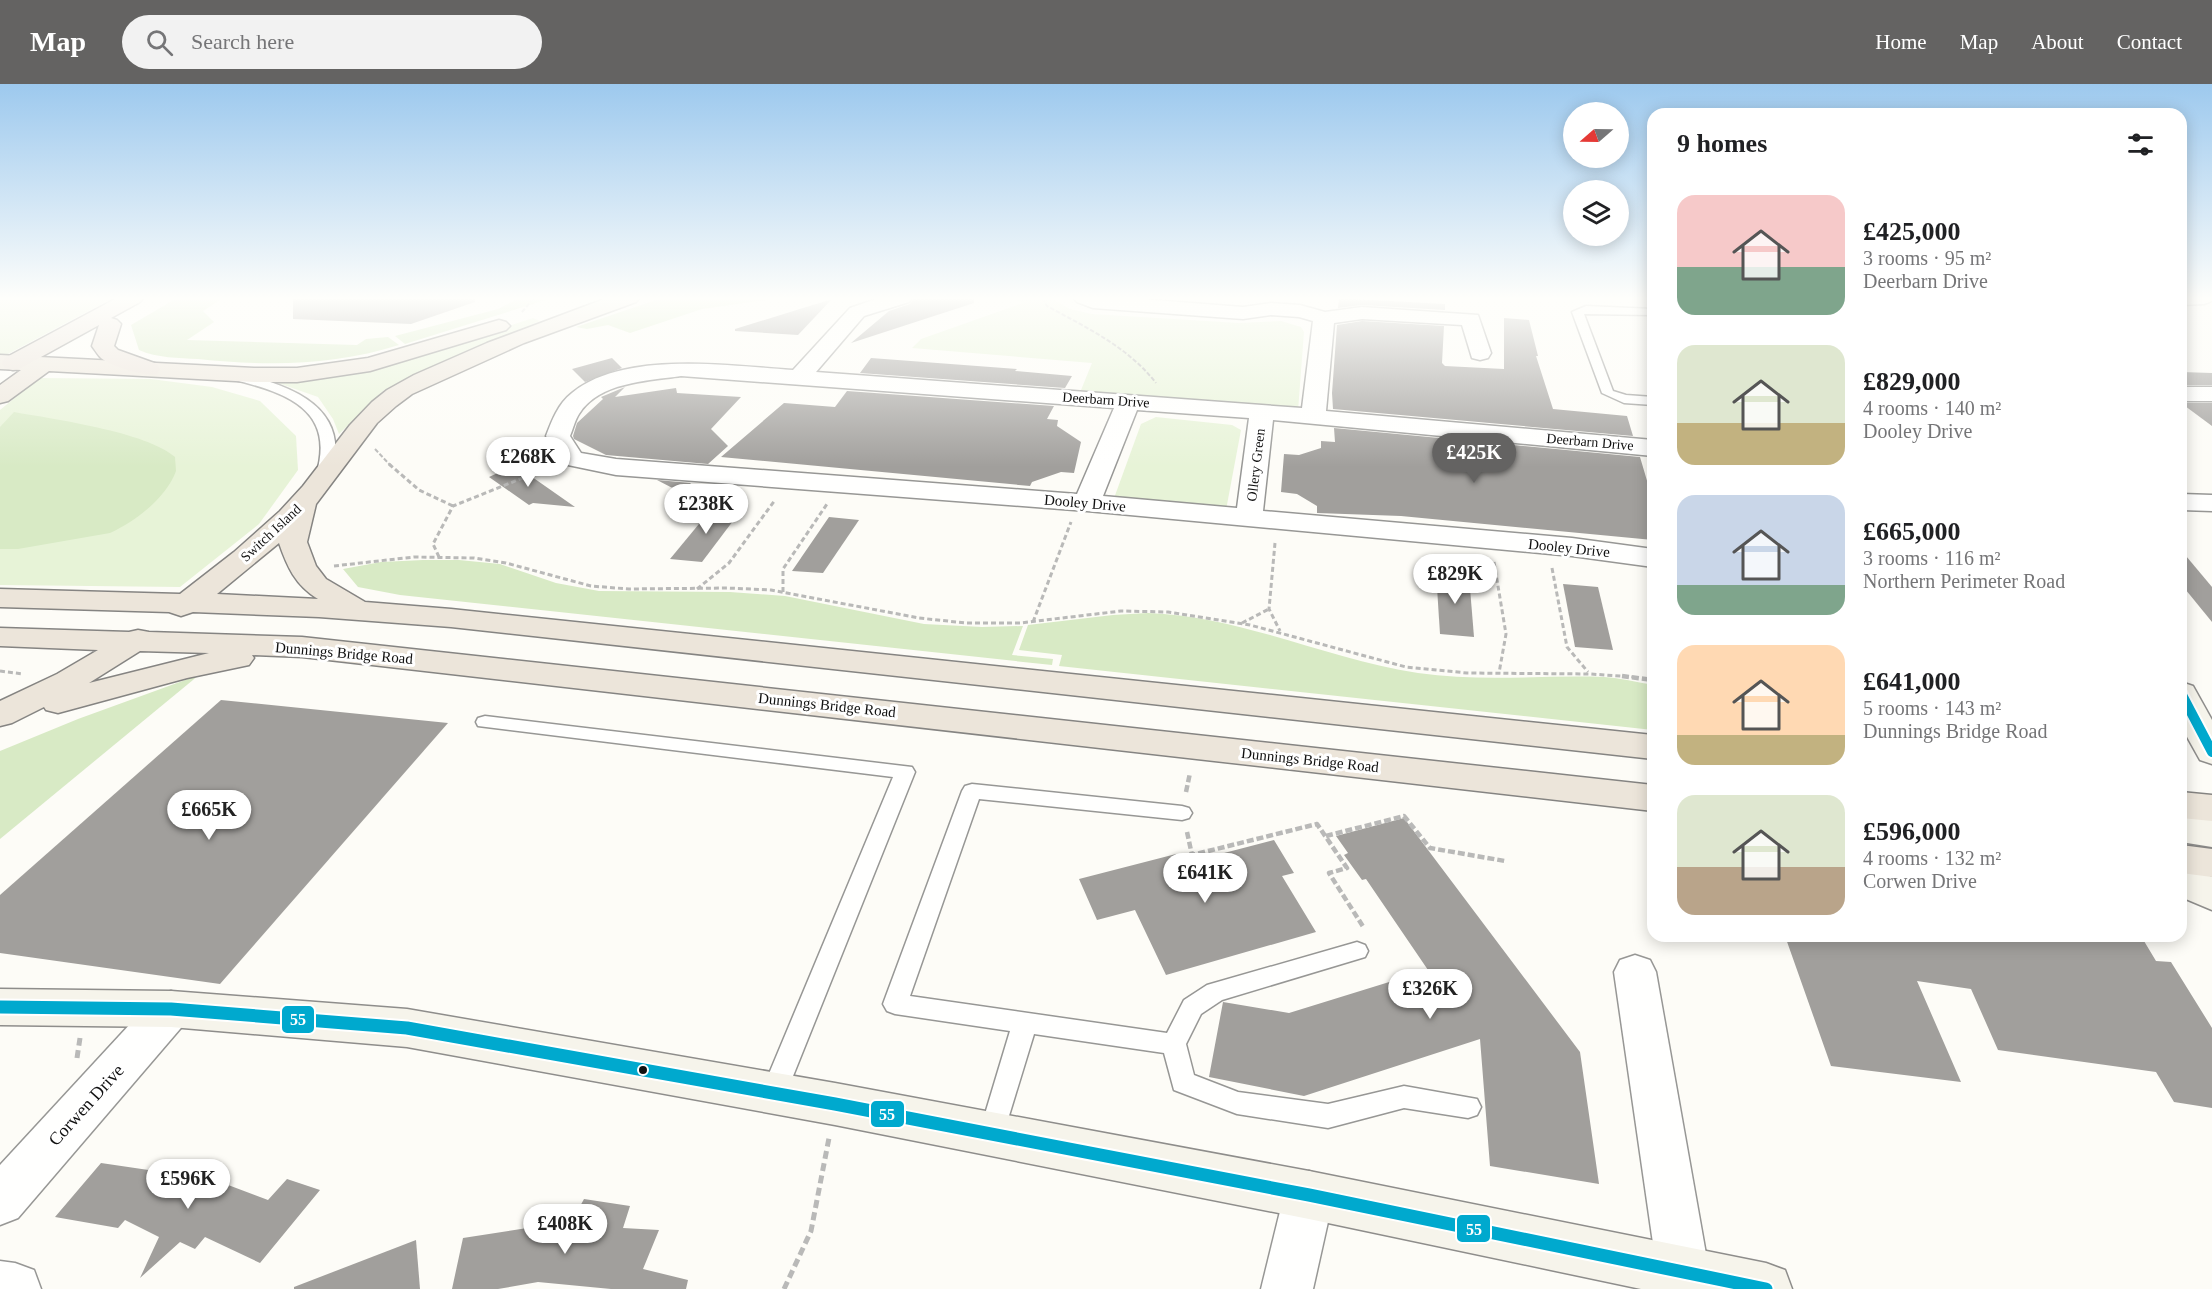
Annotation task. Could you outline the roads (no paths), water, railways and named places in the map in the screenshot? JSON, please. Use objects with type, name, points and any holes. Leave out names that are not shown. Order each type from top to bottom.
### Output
[{"type":"highway","points":[[4,366],[26,354]]},
{"type":"highway","points":[[0,396],[60,354]]},
{"type":"highway","points":[[109,354],[148,369]]},
{"type":"highway","points":[[229,374],[297,375],[370,364],[402,354]]},
{"type":"highway","points":[[323,475],[374,413],[397,394],[479,354]]},
{"type":"highway","name":"Switch Island","points":[[4,366],[44,364],[229,374]]},
{"type":"highway","name":"Switch Island","points":[[137,640],[238,564],[303,503],[323,475]]},
{"type":"highway","points":[[303,503],[293,542],[302,568],[316,585],[356,609]]},
{"type":"highway","points":[[0,598],[356,609],[1647,746]]},
{"type":"highway","name":"Dunnings Bridge Road","points":[[0,637],[302,647],[1647,797]]},
{"type":"highway","points":[[0,717],[69,681],[137,640]]},
{"type":"highway","points":[[0,717],[184,668],[302,647]]},
{"type":"highway","points":[[2187,806],[2212,808]]},
{"type":"highway","points":[[2187,860],[2212,863]]},
{"type":"main road","points":[[2187,829],[2212,833]]},
{"type":"main road","points":[[2187,882],[2212,896]]},
{"type":"main road","points":[[0,1007],[171,1009],[407,1028],[835,1104],[1310,1195],[1766,1289]]},
{"type":"street","points":[[800,376],[819,354]]},
{"type":"street","points":[[1313,417],[1320,354]]},
{"type":"street","name":"Deerbarn Drive","points":[[572,459],[558,436],[568,410],[589,390],[628,377],[681,369],[800,376],[1262,412],[1647,447]]},
{"type":"street","points":[[2187,394],[2212,394]]},
{"type":"street","points":[[1083,503],[1128,402]]},
{"type":"street","name":"Ollery Green","points":[[1249,518],[1262,412]]},
{"type":"street","name":"Dooley Drive","points":[[572,459],[616,466],[1278,520],[1548,545],[1647,557]]},
{"type":"street","points":[[2187,502],[2212,503]]},
{"type":"street","points":[[1635,972],[1683,1271]]},
{"type":"street","name":"Corwen Drive","points":[[0,1201],[171,1009]]},
{"type":"street","points":[[1287,1289],[1310,1195]]},
{"type":"street","points":[[0,1287],[15,1289]]},
{"type":"lane","points":[[1594,354],[1608,393],[1624,399],[1647,401]]},
{"type":"lane","name":"Switch Island","points":[[229,374],[268,383],[301,399],[310,407],[327,434],[329,452],[323,475]]},
{"type":"lane","points":[[485,722],[905,772],[774,1094]]},
{"type":"lane","points":[[1174,1044],[895,1004],[972,791],[1182,813]]},
{"type":"lane","points":[[1358,951],[1215,992],[1192,1007],[1174,1044],[1183,1082],[1237,1103],[1328,1116],[1404,1097],[1468,1107]]},
{"type":"lane","points":[[992,1134],[1025,1022]]}]
